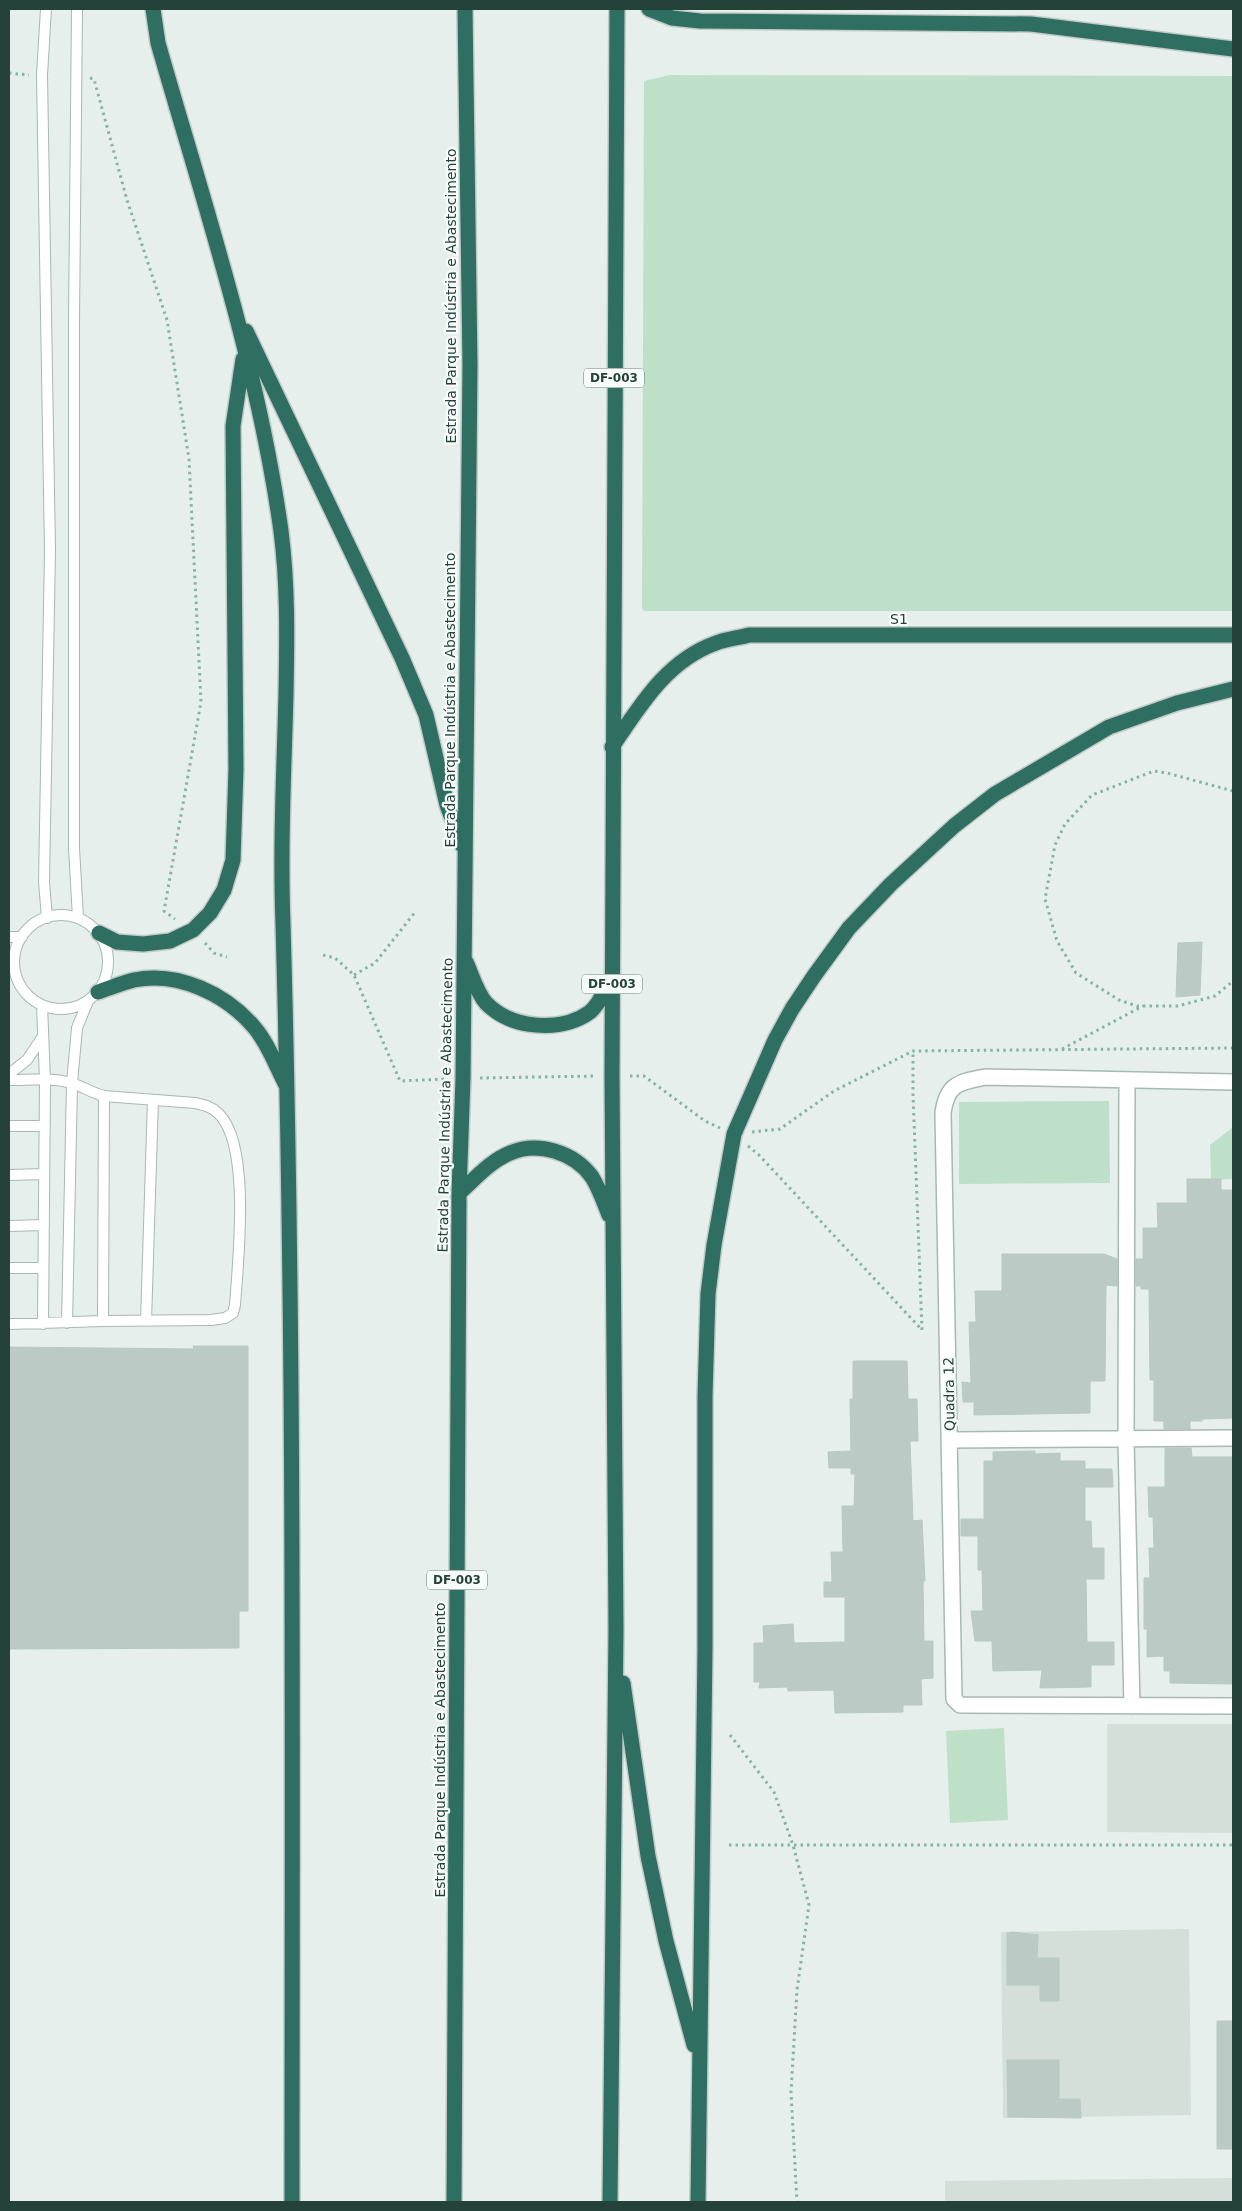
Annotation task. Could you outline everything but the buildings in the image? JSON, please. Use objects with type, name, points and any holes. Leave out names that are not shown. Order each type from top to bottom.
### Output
[{"type":"highway","points":[[153,9],[158,43],[233,305],[258,410],[280,528],[288,607],[282,885],[288,1088],[292,1757],[292,2202]]},
{"type":"highway","name":"Estrada Parque Indústria e Abastecimento","points":[[454,2202],[459,1193],[463,1078],[466,854],[470,365],[465,9]]},
{"type":"highway","name":"DF-003","points":[[610,2202],[616,1628],[612,1221],[612,747],[616,9]]},
{"type":"highway","points":[[649,9],[672,18],[700,21],[1031,24],[1233,49]]},
{"type":"highway","points":[[233,305],[402,658],[426,715],[447,805],[466,854]]},
{"type":"highway","points":[[99,934],[117,942],[143,944],[170,941],[193,930],[210,913],[224,890],[233,860],[236,769],[233,426],[244,350]]},
{"type":"highway","name":"S1","points":[[612,747],[650,691],[672,668],[694,653],[716,643],[749,635],[1233,635]]},
{"type":"highway","points":[[698,2202],[705,1648],[705,1396],[708,1303],[714,1245],[734,1134],[792,1009],[837,944],[849,928],[891,884],[954,826],[994,794],[1109,727],[1177,703],[1233,689]]},
{"type":"highway","points":[[464,958],[485,1002],[498,1013],[512,1021],[529,1024],[552,1025],[571,1022],[591,1012],[612,977]]},
{"type":"highway","points":[[93,997],[134,980],[150,978],[166,979],[198,986],[226,1002],[255,1028],[288,1088]]},
{"type":"highway","points":[[459,1193],[496,1161],[510,1153],[526,1149],[552,1150],[570,1157],[592,1177],[612,1221]]},
{"type":"highway","points":[[616,1628],[648,1856],[666,1941],[699,2064]]},
{"type":"street","name":"Quadra 12","points":[[1233,1082],[986,1078],[961,1081],[944,1100],[943,1113],[954,1699],[960,1705],[1233,1706]]},
{"type":"street","points":[[1127,1081],[1126,1439],[1132,1706]]},
{"type":"street","points":[[950,1440],[1233,1438]]},
{"type":"lane","points":[[46,9],[42,75],[50,551],[44,882],[47,918]]},
{"type":"lane","points":[[77,9],[74,848],[78,918]]},
{"type":"lane","points":[[9,947],[39,921],[65,915],[78,918],[90,924],[106,944],[108,970],[105,982],[93,997],[77,1028],[72,1083],[68,1323]]},
{"type":"lane","points":[[9,937],[20,939]]},
{"type":"lane","points":[[20,939],[15,953],[14,966],[23,990],[31,999],[54,1009],[72,1008],[93,997]]},
{"type":"lane","points":[[42,1005],[45,1080],[43,1324]]},
{"type":"lane","points":[[9,1074],[27,1060],[43,1036]]},
{"type":"lane","points":[[9,1080],[45,1080],[72,1083],[90,1092],[104,1096],[195,1103],[209,1106],[225,1122],[235,1146],[240,1217],[233,1313],[225,1318],[211,1320],[9,1324]]},
{"type":"lane","points":[[103,1321],[104,1096]]},
{"type":"lane","points":[[146,1321],[153,1100]]},
{"type":"lane","points":[[9,1126],[45,1126]]},
{"type":"lane","points":[[9,1175],[44,1174]]},
{"type":"lane","points":[[9,1226],[44,1225]]},
{"type":"lane","points":[[9,1268],[43,1268]]},
{"type":"path","points":[[9,73],[42,75]]},
{"type":"path","points":[[76,76],[94,79],[127,200],[167,320],[189,459],[201,702],[164,911],[193,930],[214,953],[227,957]]},
{"type":"path","points":[[1233,791],[1154,771],[1092,795],[1065,824],[1055,845],[1045,899],[1057,941],[1076,973],[1119,1000],[1144,1006],[1178,1006],[1215,996],[1233,981]]},
{"type":"path","points":[[354,975],[375,963],[416,911]]},
{"type":"path","points":[[1062,1049],[1144,1006]]},
{"type":"path","points":[[734,1134],[759,1154],[922,1330],[913,1051],[1233,1048]]},
{"type":"path","points":[[730,1735],[774,1792],[793,1845],[809,1906],[797,1990],[791,2092],[797,2202]]},
{"type":"path","points":[[729,1845],[1233,1845]]},
{"type":"shaded area","points":[[1107,1724],[1233,1724],[1233,1833],[1107,1832]]},
{"type":"shaded area","points":[[1189,1929],[1191,2115],[1003,2118],[1001,1932]]},
{"type":"shaded area","points":[[1233,2178],[1233,2202],[945,2202],[945,2181]]},
{"type":"green space","points":[[670,75],[1233,76],[1233,611],[644,611],[642,608],[644,81]]},
{"type":"green space","points":[[1109,1101],[1110,1183],[959,1184],[959,1102]]},
{"type":"green space","points":[[1233,1127],[1233,1179],[1211,1180],[1210,1145]]},
{"type":"green space","points":[[1004,1728],[1008,1820],[950,1823],[946,1731]]}]
